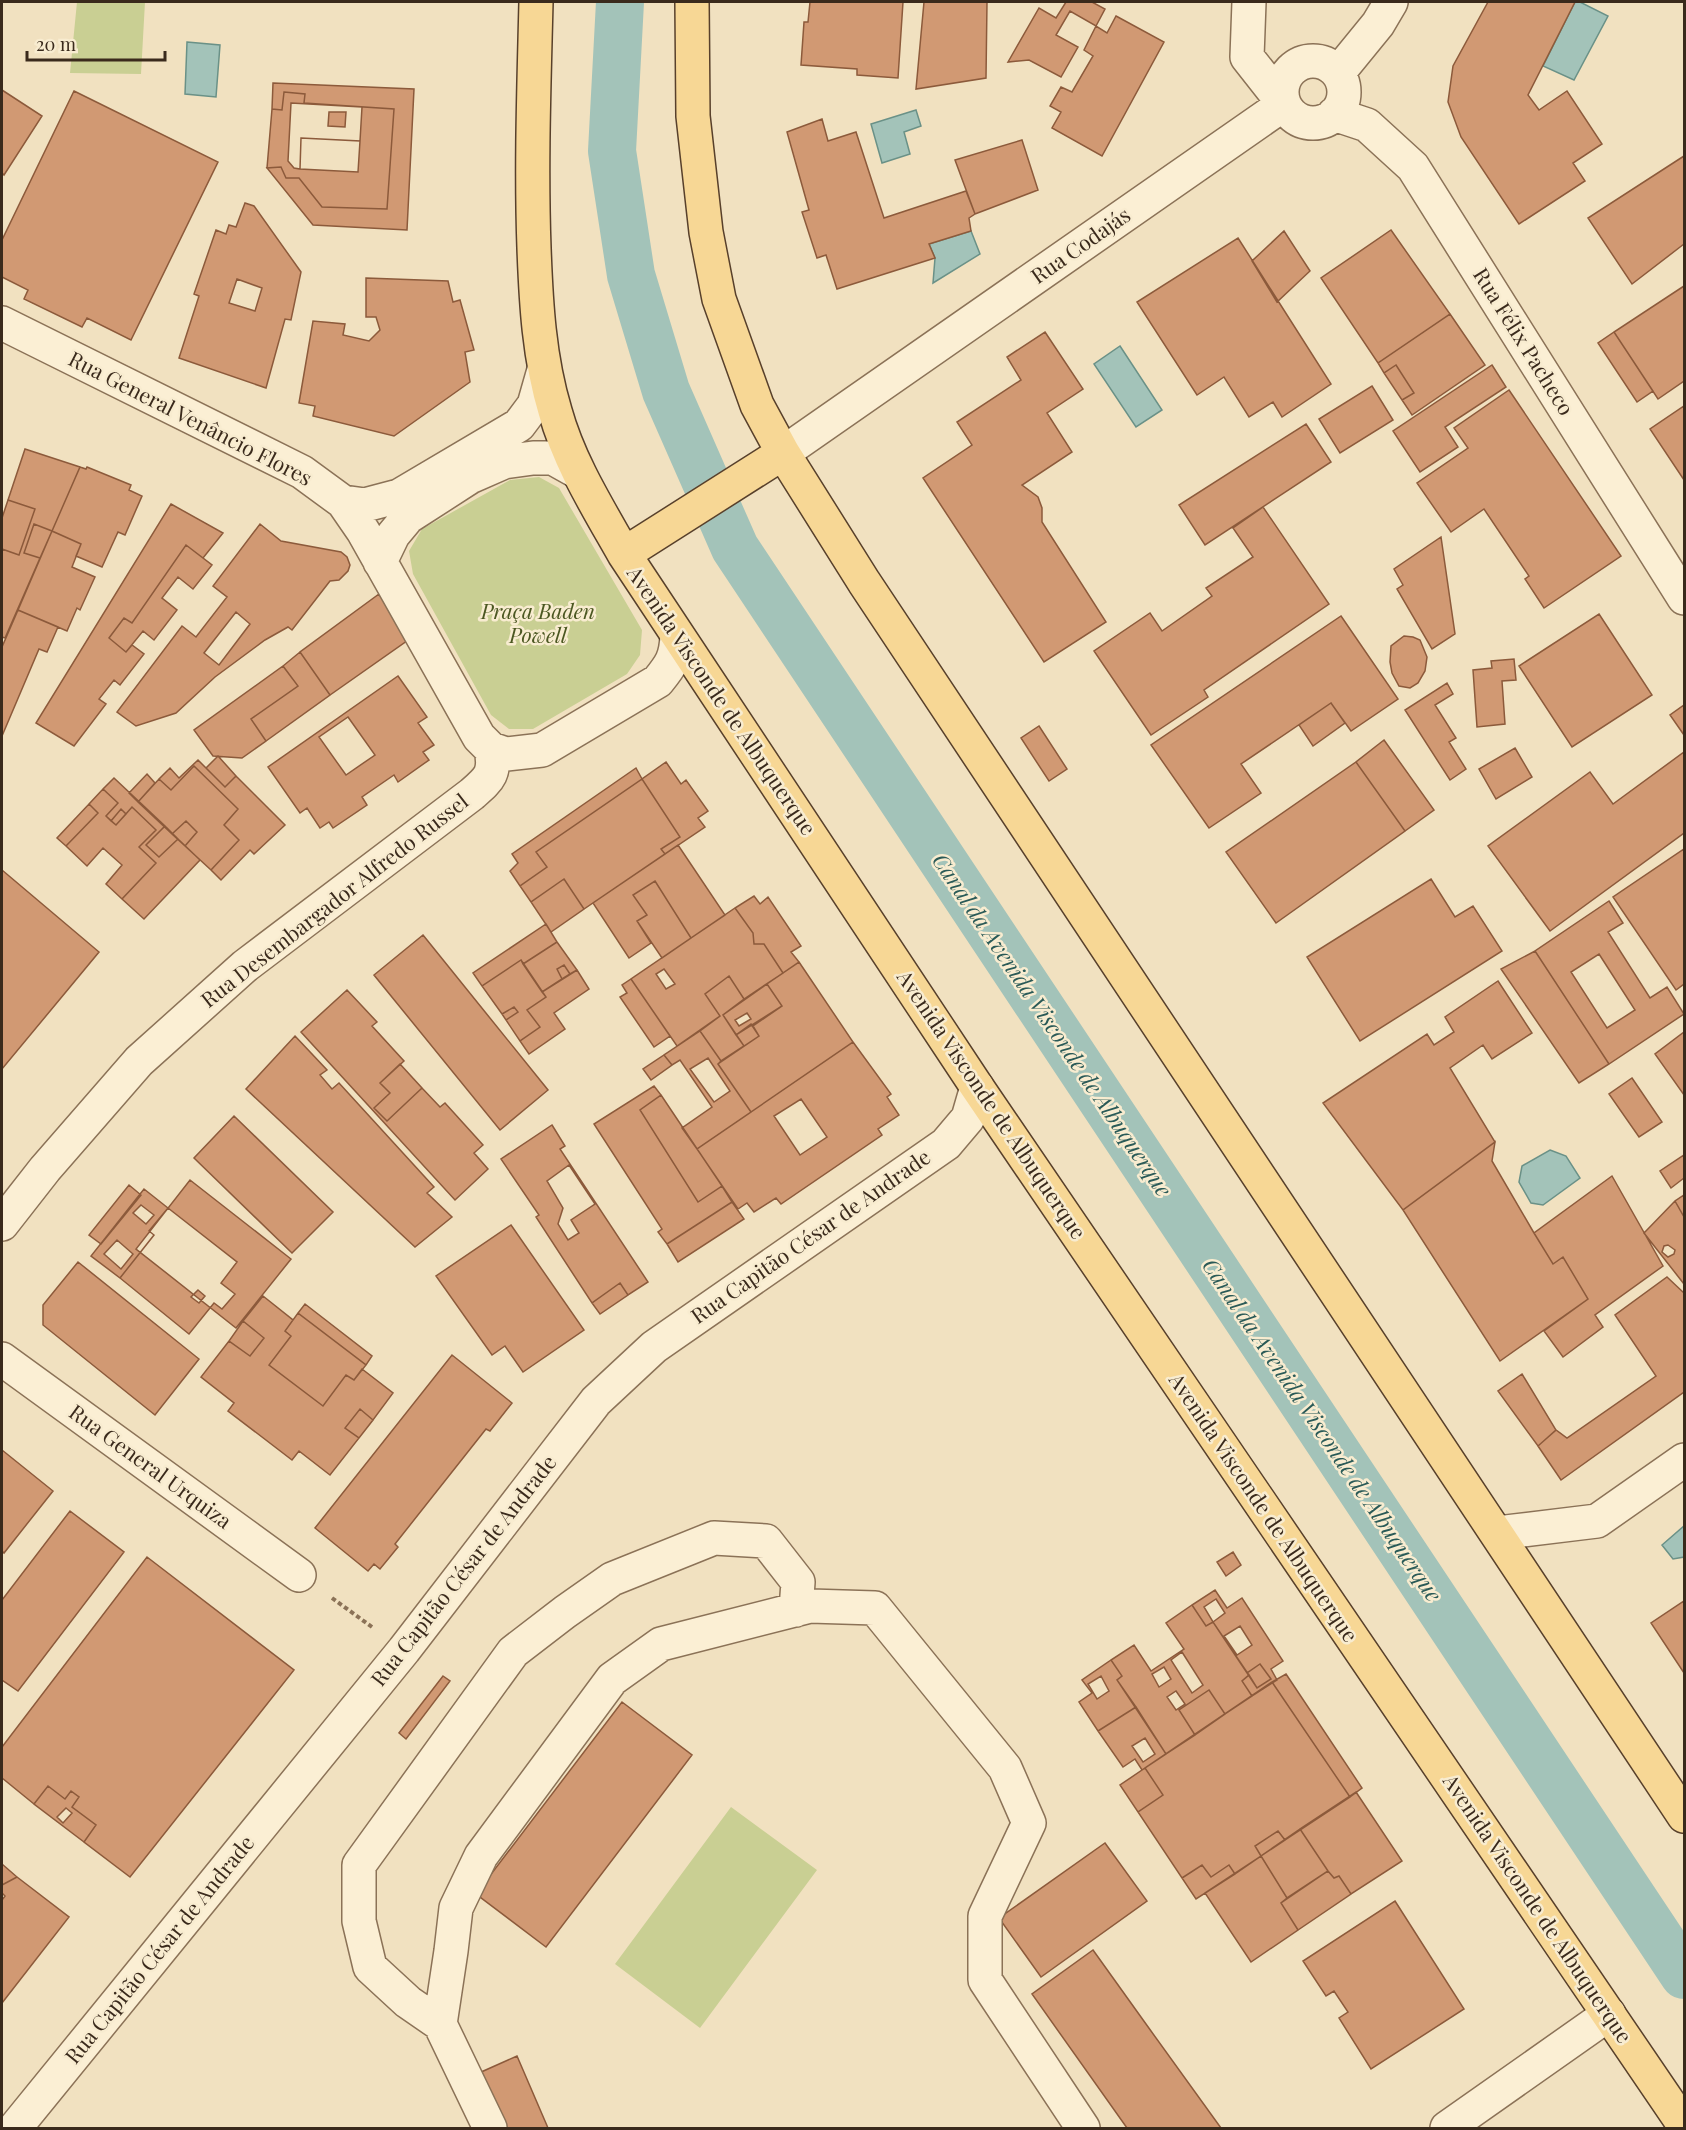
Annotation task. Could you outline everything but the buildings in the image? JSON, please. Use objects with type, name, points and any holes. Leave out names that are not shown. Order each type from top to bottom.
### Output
[{"type":"main road","name":"Avenida Visconde de Albuquerque","points":[[536,2],[531,176],[536,290],[544,370],[555,413],[578,472],[624,554],[677,636],[977,1087],[1684,2125]]},
{"type":"main road","points":[[692,2],[693,116],[706,232],[719,299],[757,405],[783,453],[864,582],[1684,1816]]},
{"type":"main road","points":[[624,554],[783,453]]},
{"type":"street","points":[[1249,2],[1247,57],[1284,104],[1297,119],[1306,123],[1326,120],[1334,114],[1340,108],[1344,90],[1342,81],[1338,73],[1322,62],[1302,63],[1287,75],[1283,84],[1284,104]]},
{"type":"street","points":[[1338,73],[1378,24],[1391,2]]},
{"type":"street","name":"Rua Codajás","points":[[783,453],[1284,104]]},
{"type":"street","name":"Rua Félix Pacheco","points":[[1334,114],[1367,125],[1413,167],[1684,598]]},
{"type":"street","name":"Rua General Venâncio Flores","points":[[2,323],[302,472],[344,502],[479,737],[491,750]]},
{"type":"street","points":[[344,502],[365,505],[399,496],[519,425],[534,405],[544,370]]},
{"type":"street","points":[[380,562],[393,535],[408,518],[470,477],[504,462],[533,458],[553,458],[578,472]]},
{"type":"street","points":[[491,750],[506,754],[542,750],[658,681],[676,654],[677,636]]},
{"type":"street","name":"Rua Desembargador Alfredo Russel","points":[[2,1224],[45,1169],[138,1061],[245,966],[486,782],[494,763],[491,750]]},
{"type":"street","name":"Rua Capitão César de Andrade","points":[[15,2128],[404,1650],[596,1401],[654,1347],[946,1144],[968,1118],[977,1087]]},
{"type":"street","name":"Rua General Urquiza","points":[[2,1359],[299,1575]]},
{"type":"street","points":[[1497,1533],[1597,1521],[1684,1460]]},
{"type":"street","points":[[490,2128],[440,2024],[408,2002],[370,1967],[358,1921],[358,1865],[513,1652],[612,1579],[714,1538],[766,1541],[798,1582],[796,1610]]},
{"type":"street","points":[[440,2024],[456,1908],[481,1856],[612,1679],[661,1644],[810,1606],[876,1608],[1005,1768],[1029,1822],[985,1916],[985,1980],[1083,2128]]},
{"type":"street","points":[[1447,2128],[1609,2014]]},
{"type":"path","points":[[299,1575],[404,1650]]},
{"type":"green space","points":[[77,2],[145,2],[141,74],[70,73]]},
{"type":"green space","name":"Praça Baden Powell","points":[[539,477],[559,488],[642,630],[640,655],[627,674],[533,729],[509,729],[491,715],[413,574],[409,551],[422,529],[510,480]]},
{"type":"green space","points":[[731,1807],[817,1870],[700,2028],[615,1964]]},
{"type":"water","points":[[1575,2],[1580,2],[1608,16],[1574,80],[1543,66]]},
{"type":"water","points":[[187,42],[220,45],[216,97],[185,94]]},
{"type":"water","points":[[916,110],[921,126],[904,132],[910,154],[882,163],[871,124]]},
{"type":"water","points":[[971,231],[980,254],[933,283],[935,258],[929,244]]},
{"type":"water","points":[[1120,346],[1162,410],[1136,427],[1094,364]]},
{"type":"water","points":[[1550,1150],[1566,1156],[1580,1178],[1543,1205],[1531,1203],[1519,1182],[1522,1166]]},
{"type":"water","points":[[1684,1526],[1684,1557],[1673,1559],[1662,1545]]},
{"type":"waterway","name":"Canal da Avenida Visconde de Albuquerque","points":[[620,2],[612,151],[631,275],[666,391],[735,548],[1684,1975]]}]
